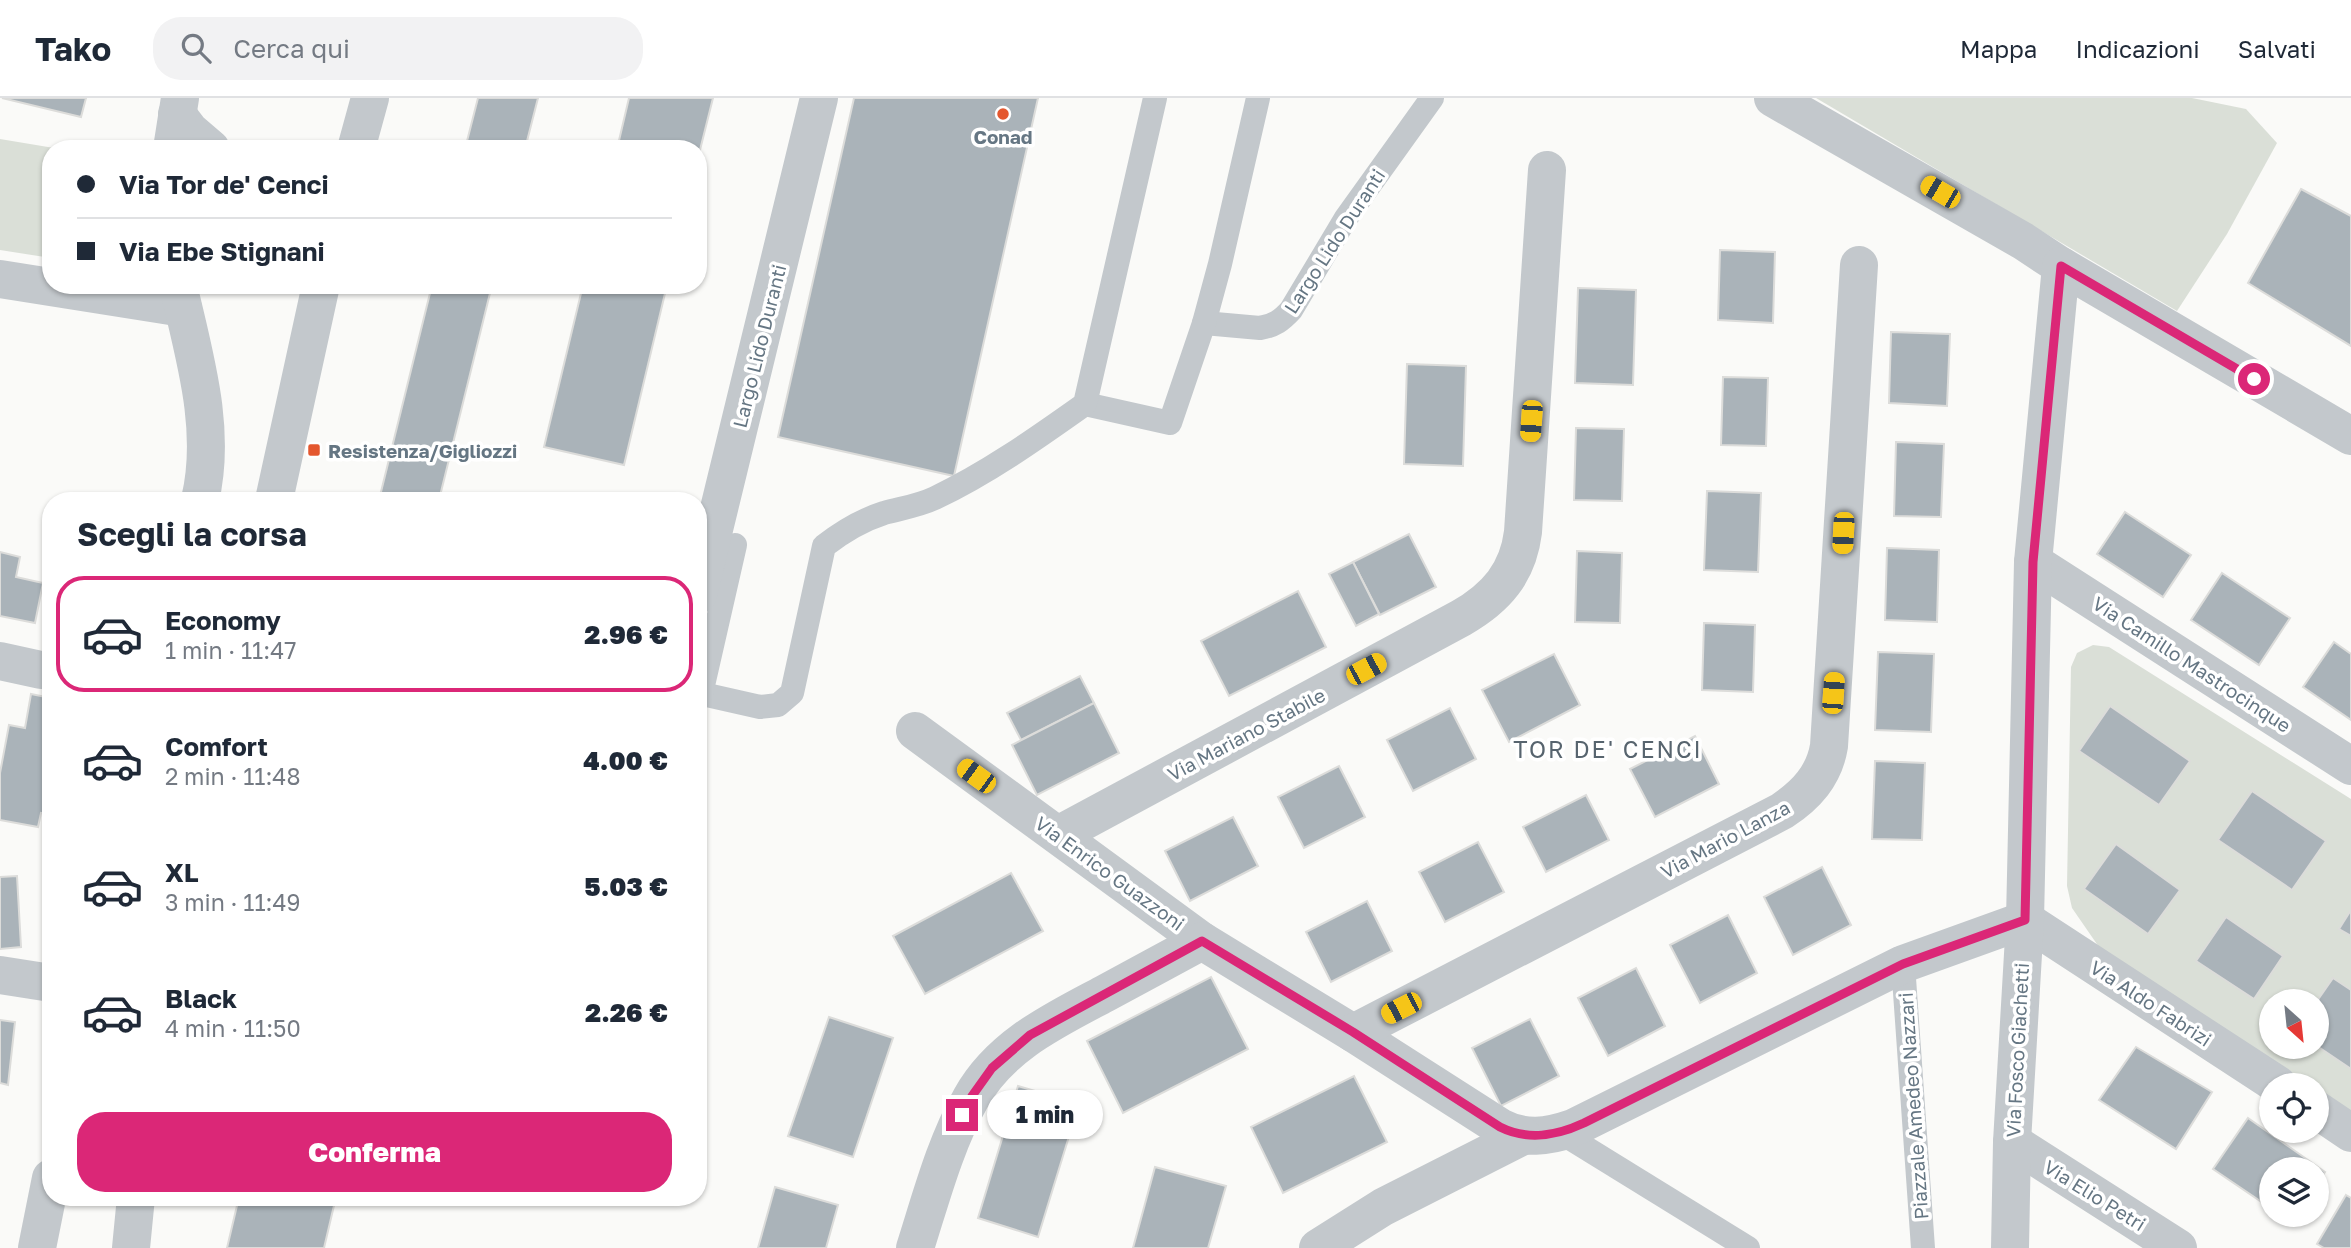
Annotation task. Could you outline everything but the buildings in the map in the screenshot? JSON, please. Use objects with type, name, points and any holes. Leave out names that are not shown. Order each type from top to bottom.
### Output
[{"type":"street","points":[[358,140],[370,98]]},
{"type":"street","name":"Largo Lido Duranti","points":[[707,558],[819,98]]},
{"type":"street","points":[[1773,98],[2012,234],[2061,266],[2351,436]]},
{"type":"street","points":[[176,120],[200,140]]},
{"type":"street","name":"Via Mariano Stabile","points":[[1058,835],[1461,618],[1490,599],[1508,578],[1518,557],[1523,532],[1547,170]]},
{"type":"street","name":"Via Mario Lanza","points":[[1353,1032],[1782,811],[1806,793],[1821,773],[1829,746],[1859,265]]},
{"type":"street","name":"Via Fosco Giachetti","points":[[2010,1248],[2012,1142],[2025,920],[2033,562],[2061,266]]},
{"type":"street","points":[[0,279],[42,283]]},
{"type":"street","points":[[160,294],[181,296],[206,430],[206,466],[201,492]]},
{"type":"street","points":[[275,492],[312,294]]},
{"type":"street","name":"Via Camillo Mastrocinque","points":[[2033,562],[2351,766]]},
{"type":"street","points":[[0,661],[41,670]]},
{"type":"street","name":"Via Enrico Guazzoni","points":[[915,731],[1202,941],[1353,1032],[1500,1127],[1523,1136]]},
{"type":"street","points":[[1318,1248],[1383,1208],[1523,1136],[1560,1132],[1584,1123],[1903,964],[2025,920]]},
{"type":"street","name":"Via Aldo Fabrizi","points":[[2025,920],[2260,1073]]},
{"type":"street","points":[[915,1248],[962,1115],[972,1096],[997,1062],[1045,1026],[1202,941]]},
{"type":"street","points":[[0,975],[42,982]]},
{"type":"street","points":[[2329,1119],[2351,1133]]},
{"type":"street","name":"Via Elio Petri","points":[[2012,1142],[2178,1248]]},
{"type":"street","points":[[37,1248],[45,1206]]},
{"type":"street","points":[[131,1248],[135,1206]]},
{"type":"lane","points":[[707,696],[760,707],[778,705],[792,693],[824,546],[847,529],[885,513],[916,507],[950,491],[1044,434],[1085,404],[1155,98]]},
{"type":"lane","points":[[1085,404],[1170,423],[1204,323],[1220,264],[1258,98]]},
{"type":"lane","name":"Largo Lido Duranti","points":[[1204,323],[1260,328],[1276,324],[1282,319],[1291,310],[1346,218],[1432,98]]},
{"type":"lane","points":[[707,661],[735,545]]},
{"type":"lane","name":"Piazzale Amedeo Nazzari","points":[[1903,964],[1923,1248]]},
{"type":"lane","points":[[1560,1132],[1748,1248]]},
{"type":"shaded area","points":[[1816,98],[2192,98],[2246,109],[2277,143],[2227,234],[2177,311]]},
{"type":"shaded area","points":[[0,139],[42,146],[42,257],[0,250]]},
{"type":"shaded area","points":[[2093,645],[2109,647],[2351,799],[2351,1116],[2329,1102],[2329,1073],[2284,1073],[2263,1059],[2329,1059],[2329,989],[2259,989],[2259,1056],[2101,950],[2072,908],[2067,886],[2071,667],[2077,653]]},
{"type":"place","name":"Conad","points":[[1003,114]]},
{"type":"place","name":"Resistenza/Gigliozzi","points":[[314,450]]},
{"type":"district","name":"TOR DE' CENCI","points":[[1608,749]]},
{"type":"route","points":[[962,1115],[992,1068],[1030,1035],[1202,941],[1353,1032],[1500,1127],[1514,1134],[1531,1136],[1551,1135],[1573,1128],[1903,964],[2025,920],[2033,562],[2061,266],[2254,379]]}]
